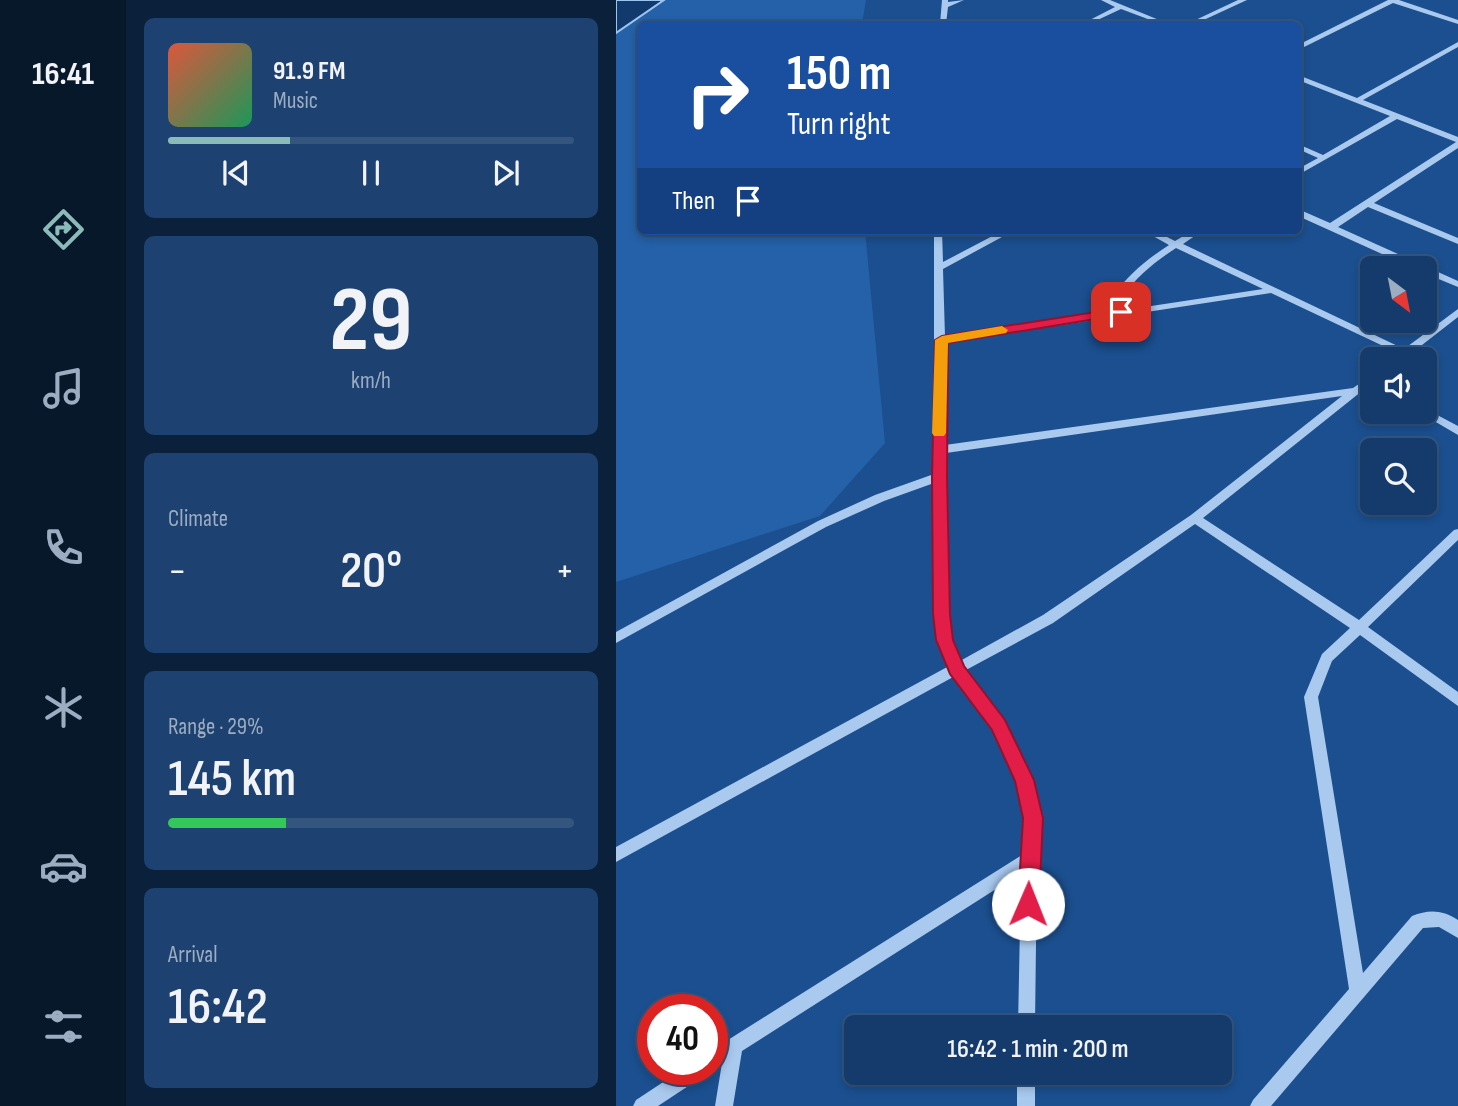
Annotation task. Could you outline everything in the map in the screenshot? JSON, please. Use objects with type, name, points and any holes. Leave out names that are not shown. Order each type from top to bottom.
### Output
[{"type":"street","points":[[943,21],[944,3],[961,0]]},
{"type":"street","points":[[1104,0],[1158,21]]},
{"type":"street","points":[[1197,21],[1244,0]]},
{"type":"street","points":[[1302,46],[1393,0],[1458,22]]},
{"type":"street","points":[[1091,21],[1120,7]]},
{"type":"street","points":[[1358,100],[1458,44]]},
{"type":"street","points":[[1302,79],[1458,142]]},
{"type":"street","points":[[1302,171],[1397,116]]},
{"type":"street","points":[[1331,227],[1458,142]]},
{"type":"street","points":[[1302,148],[1324,158]]},
{"type":"street","points":[[1367,203],[1458,242]]},
{"type":"street","points":[[1302,214],[1395,256]]},
{"type":"street","points":[[938,235],[942,340],[939,450],[941,614],[945,640],[957,669],[998,725],[1025,780],[1033,818],[1029,859],[1027,1015]]},
{"type":"street","points":[[939,268],[1001,235]]},
{"type":"street","points":[[1155,235],[1383,347]]},
{"type":"street","points":[[1121,312],[1118,296],[1125,285],[1174,245],[1191,235]]},
{"type":"street","points":[[1437,275],[1458,284]]},
{"type":"street","points":[[942,340],[1269,291]]},
{"type":"street","points":[[1413,347],[1458,312]]},
{"type":"street","points":[[616,855],[1048,619],[1195,518],[1360,387]]},
{"type":"street","points":[[939,450],[1353,391]]},
{"type":"street","points":[[1437,419],[1458,431]]},
{"type":"street","points":[[616,638],[827,523],[886,494],[939,477]]},
{"type":"street","points":[[1195,518],[1359,626],[1458,700]]},
{"type":"street","points":[[1357,990],[1311,697],[1327,657],[1458,533]]},
{"type":"street","points":[[728,1050],[1029,859]]},
{"type":"street","points":[[1259,1106],[1418,921],[1432,916],[1449,922],[1458,930]]},
{"type":"street","points":[[724,1106],[734,1046]]},
{"type":"street","points":[[642,1106],[674,1085]]},
{"type":"street","points":[[1026,1085],[1026,1106]]},
{"type":"shaded area","points":[[616,0],[664,0],[616,33]]},
{"type":"shaded area","points":[[664,0],[866,0],[862,21],[637,21],[637,235],[865,235],[885,443],[820,516],[616,582],[616,33]]},
{"type":"slow traffic","points":[[939,433],[942,340],[1002,330]]},
{"type":"route","points":[[1028,904],[1033,818],[1025,780],[998,725],[957,669],[945,640],[941,614],[939,398],[942,340],[1121,312]]}]
